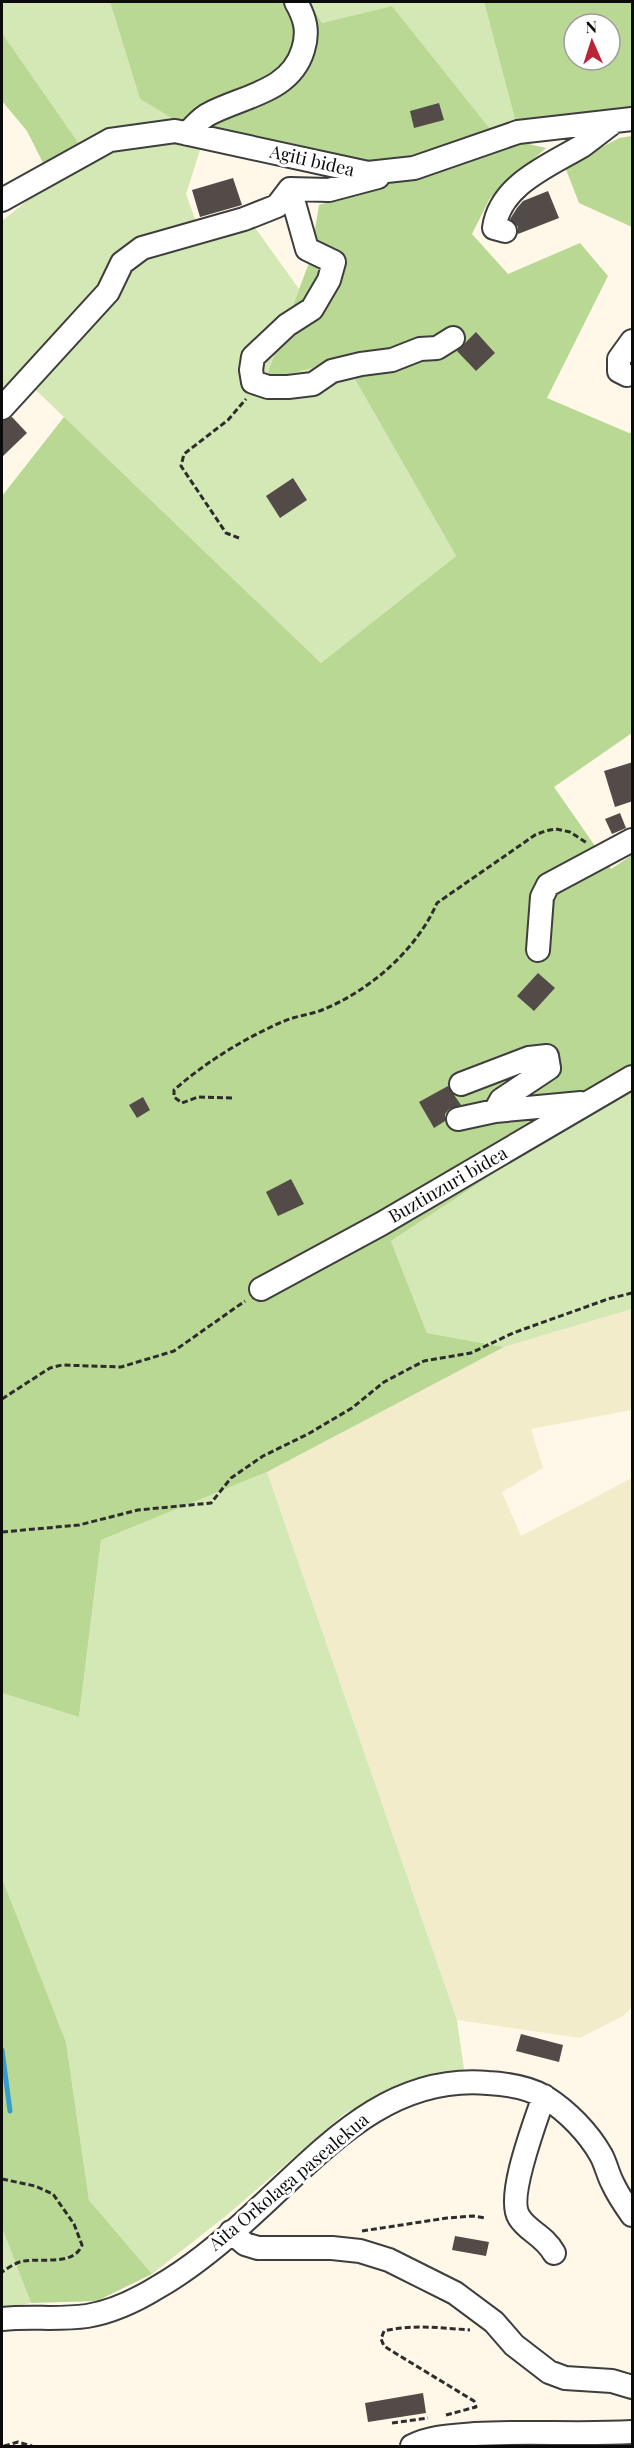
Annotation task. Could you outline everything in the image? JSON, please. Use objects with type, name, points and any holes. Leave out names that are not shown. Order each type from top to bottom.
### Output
[{"type":"street","points":[[187,134],[206,116],[267,90],[285,79],[300,61],[306,40],[306,20],[296,2]]},
{"type":"street","points":[[505,231],[494,228],[496,213],[511,192],[560,157],[624,120]]},
{"type":"street","name":"Agiti bidea","points":[[2,200],[110,140],[175,131],[368,173],[414,168],[518,132],[624,120]]},
{"type":"street","points":[[290,189],[329,190],[362,183],[396,170]]},
{"type":"street","points":[[290,189],[307,249],[334,262],[329,280],[312,309],[287,325],[253,357],[251,370],[253,382],[268,387],[313,384],[332,371],[392,360],[420,349],[437,348],[453,338]]},
{"type":"street","points":[[2,408],[108,292],[122,263],[142,248],[244,219],[277,207],[290,189]]},
{"type":"street","points":[[627,375],[619,371],[619,359],[633,341]]},
{"type":"street","points":[[538,950],[542,897],[548,885],[633,840]]},
{"type":"street","points":[[461,1084],[529,1059],[547,1056],[549,1068],[501,1100],[495,1110]]},
{"type":"street","name":"Buztinzuri bidea","points":[[261,1289],[381,1224],[633,1077]]},
{"type":"street","points":[[458,1119],[495,1110],[589,1103]]},
{"type":"street","name":"Aita Orkolaga pasealekua","points":[[2,2319],[86,2316],[104,2313],[160,2286],[231,2232],[255,2212],[286,2180],[370,2113],[393,2100],[433,2086],[460,2082],[507,2084],[544,2096],[578,2125],[591,2140],[602,2158],[613,2186],[633,2215]]},
{"type":"street","points":[[544,2096],[518,2180],[514,2205],[518,2216],[548,2242],[554,2253]]},
{"type":"street","points":[[231,2232],[245,2244],[258,2248],[332,2248],[360,2251],[389,2260],[455,2293],[494,2322],[514,2345],[549,2372],[565,2378],[612,2381],[633,2387]]},
{"type":"street","points":[[412,2446],[445,2437],[504,2432],[633,2432]]},
{"type":"path","points":[[239,538],[226,533],[181,466],[183,454],[228,420],[258,384]]},
{"type":"path","points":[[232,1098],[198,1097],[182,1103],[174,1097],[174,1090],[238,1043],[284,1021],[321,1010],[355,994],[376,979],[397,959],[432,915],[437,903],[535,835],[556,830],[570,832],[602,856]]},
{"type":"path","points":[[2,1398],[51,1368],[62,1365],[122,1367],[174,1351],[261,1289]]},
{"type":"path","points":[[2,1532],[79,1525],[138,1510],[211,1503],[231,1478],[263,1456],[308,1434],[352,1408],[384,1382],[424,1361],[471,1353],[513,1333],[608,1299],[633,1293]]},
{"type":"path","points":[[2,2179],[35,2186],[53,2194],[74,2224],[82,2245],[79,2252],[69,2258],[21,2261],[2,2271]]},
{"type":"path","points":[[359,2231],[447,2218],[473,2216],[486,2218]]},
{"type":"path","points":[[441,2416],[476,2407],[474,2401],[384,2346],[381,2338],[384,2331],[414,2327],[472,2330],[485,2328],[494,2322]]},
{"type":"path","points":[[392,2423],[431,2417]]},
{"type":"path","points":[[4,2446],[18,2442],[32,2446]]},
{"type":"shaded area","points":[[632,1309],[632,1410],[531,1429],[543,1468],[502,1492],[521,1536],[632,1478],[632,2007],[623,2016],[580,2038],[457,2020],[267,1472],[504,1347]]},
{"type":"green space","points":[[2,2],[110,2],[140,99],[183,125],[82,148],[2,33]]},
{"type":"green space","points":[[110,2],[309,2],[322,23],[392,6],[491,130],[414,161],[368,166],[183,125],[140,99]]},
{"type":"green space","points":[[309,2],[484,2],[516,123],[491,130],[392,6],[322,23]]},
{"type":"green space","points":[[484,2],[632,2],[632,111],[516,123]]},
{"type":"green space","points":[[2,33],[82,148],[45,167],[27,131],[2,101]]},
{"type":"green space","points":[[632,136],[632,227],[579,203],[565,167],[619,138]]},
{"type":"green space","points":[[176,141],[201,147],[186,194],[201,236],[251,222],[299,289],[265,380],[344,360],[456,556],[321,663],[19,374],[2,388],[2,221],[38,192],[112,152],[139,143]]},
{"type":"green space","points":[[520,142],[546,148],[490,198],[472,234],[508,274],[580,243],[608,276],[547,398],[629,433],[632,432],[632,733],[554,787],[611,869],[632,855],[632,1089],[590,1110],[391,1241],[427,1333],[504,1347],[267,1472],[101,1540],[79,1717],[2,1693],[2,496],[64,417],[321,663],[456,556],[344,360],[265,380],[310,260],[319,205]]},
{"type":"green space","points":[[632,1089],[632,1309],[504,1347],[427,1333],[391,1241],[590,1110]]},
{"type":"green space","points":[[267,1472],[457,2020],[464,2069],[409,2080],[344,2114],[227,2215],[152,2274],[89,2200],[66,2042],[2,1878],[2,1693],[79,1717],[101,1540]]},
{"type":"green space","points":[[2,1878],[66,2042],[89,2200],[152,2274],[97,2301],[31,2303],[2,2228]]},
{"type":"green space","points":[[2,2228],[31,2303],[2,2309]]},
{"type":"building","points":[[439,103],[444,120],[414,128],[410,111]]},
{"type":"building","points":[[233,178],[242,205],[200,217],[192,190]]},
{"type":"building","points":[[548,191],[559,218],[518,234],[518,227],[510,219],[517,208],[523,201]]},
{"type":"building","points":[[476,332],[495,353],[476,371],[457,351]]},
{"type":"building","points":[[12,417],[27,433],[2,457],[2,421]]},
{"type":"building","points":[[293,478],[307,500],[280,518],[266,496]]},
{"type":"building","points":[[633,762],[633,801],[615,807],[604,771]]},
{"type":"building","points":[[620,813],[626,828],[612,834],[605,819]]},
{"type":"building","points":[[538,973],[555,988],[534,1011],[517,996]]},
{"type":"building","points":[[448,1086],[461,1105],[449,1109],[445,1114],[445,1121],[434,1128],[419,1102]]},
{"type":"building","points":[[143,1097],[150,1110],[137,1118],[129,1105]]},
{"type":"building","points":[[291,1179],[304,1204],[278,1216],[266,1192]]},
{"type":"building","points":[[521,2034],[563,2045],[559,2062],[516,2051]]},
{"type":"building","points":[[455,2236],[489,2242],[486,2256],[452,2250]]},
{"type":"building","points":[[423,2393],[426,2413],[368,2422],[365,2403]]},
{"type":"waterway","points":[[2,2050],[10,2111]]}]
